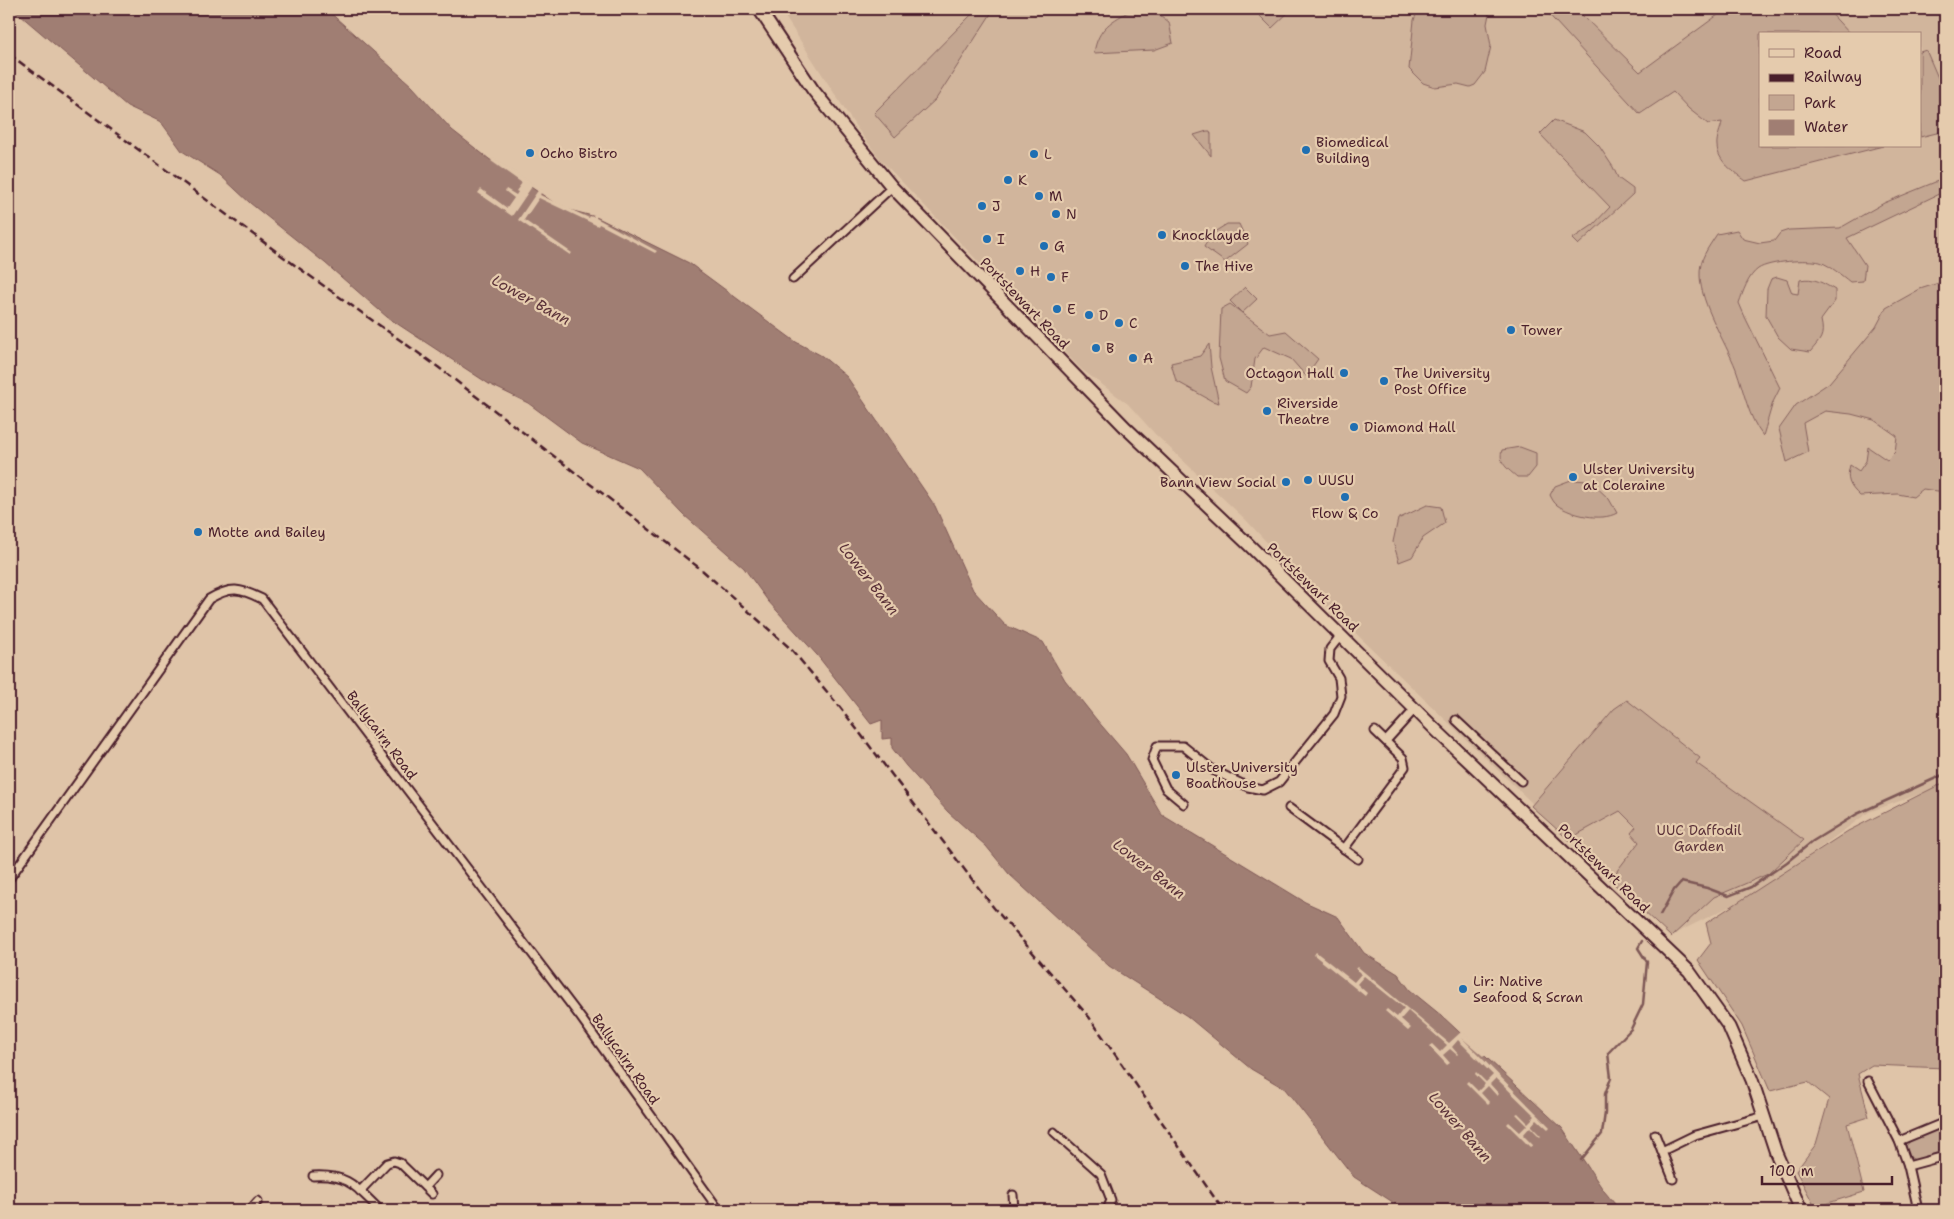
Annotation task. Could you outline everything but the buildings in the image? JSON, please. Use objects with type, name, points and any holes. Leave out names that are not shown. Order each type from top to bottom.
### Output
[{"type":"main road","name":"Portstewart Road","points":[[759,9],[813,90],[892,187],[1126,428],[1693,976],[1729,1027],[1752,1080],[1776,1153],[1801,1210]]},
{"type":"street","points":[[793,279],[892,187]]},
{"type":"street","name":"Ballycairn Road","points":[[9,879],[209,599],[224,591],[245,590],[262,600],[581,1018],[719,1210]]},
{"type":"street","points":[[1184,804],[1166,789],[1152,760],[1157,746],[1183,746],[1213,770],[1248,787],[1264,790],[1279,782],[1334,714],[1341,696],[1339,678],[1329,661],[1330,649],[1341,635]]},
{"type":"street","points":[[1386,741],[1415,709]]},
{"type":"street","points":[[1456,720],[1521,782]]},
{"type":"street","points":[[1344,849],[1404,770],[1403,758],[1374,731]]},
{"type":"street","points":[[1289,808],[1358,859]]},
{"type":"street","points":[[1868,1081],[1899,1141],[1908,1166],[1918,1210]]},
{"type":"street","points":[[1662,1151],[1696,1135],[1764,1116]]},
{"type":"street","points":[[1899,1141],[1945,1122]]},
{"type":"street","points":[[1054,1132],[1101,1174],[1111,1200],[1106,1210]]},
{"type":"street","points":[[1655,1134],[1673,1179]]},
{"type":"street","points":[[1908,1166],[1945,1156]]},
{"type":"street","points":[[360,1191],[387,1164],[394,1161],[400,1163],[432,1194]]},
{"type":"street","points":[[313,1176],[329,1175],[340,1177],[360,1191],[380,1210]]},
{"type":"street","points":[[425,1186],[436,1175]]},
{"type":"street","points":[[1013,1195],[1014,1210]]},
{"type":"street","points":[[250,1210],[258,1202]]},
{"type":"shaded area","name":"Ulster University at Coleraine","points":[[780,9],[1945,9],[1945,785],[1869,812],[1759,892],[1670,936],[1315,594],[1246,520],[1155,434],[1128,404],[1081,369],[881,160],[856,127]]},
{"type":"green space","points":[[977,9],[994,9],[936,99],[895,137],[874,113]]},
{"type":"green space","points":[[1133,9],[1152,9],[1169,22],[1173,43],[1154,50],[1094,53],[1099,37],[1107,26]]},
{"type":"green space","points":[[1253,9],[1292,9],[1272,28]]},
{"type":"green space","points":[[1418,9],[1490,9],[1487,24],[1491,46],[1485,72],[1475,85],[1470,87],[1458,84],[1435,87],[1423,83],[1409,69],[1414,20]]},
{"type":"green space","points":[[1544,9],[1576,9],[1640,72],[1726,9],[1827,9],[1848,32],[1759,32],[1759,148],[1875,148],[1746,181],[1727,166],[1720,157],[1717,140],[1722,122],[1708,124],[1689,109],[1673,92],[1640,114]]},
{"type":"green space","points":[[1926,50],[1942,87],[1945,102],[1945,131],[1922,137],[1922,51]]},
{"type":"green space","points":[[1554,120],[1585,132],[1599,146],[1618,178],[1633,189],[1633,194],[1578,245],[1572,239],[1593,225],[1610,207],[1540,134]]},
{"type":"green space","points":[[1210,131],[1211,134],[1211,156],[1194,135]]},
{"type":"green space","points":[[1945,178],[1945,191],[1847,238],[1865,265],[1863,281],[1850,282],[1820,262],[1807,261],[1771,264],[1758,269],[1751,276],[1739,303],[1780,388],[1773,402],[1763,436],[1750,412],[1736,369],[1709,311],[1701,287],[1701,264],[1717,234],[1737,230],[1743,239],[1760,243],[1774,241],[1780,233],[1789,230],[1840,228],[1884,203]]},
{"type":"green space","points":[[1227,224],[1239,224],[1248,244],[1225,262],[1204,247],[1211,234]]},
{"type":"green space","points":[[1777,277],[1787,280],[1792,293],[1798,294],[1800,280],[1805,279],[1818,281],[1835,290],[1835,301],[1821,320],[1821,338],[1810,352],[1791,349],[1778,337],[1766,316],[1767,289],[1771,279]]},
{"type":"green space","points":[[1945,281],[1945,492],[1923,489],[1913,497],[1898,494],[1860,496],[1849,482],[1850,465],[1859,471],[1866,461],[1868,447],[1887,460],[1895,452],[1897,436],[1874,420],[1851,414],[1825,411],[1803,423],[1808,452],[1787,462],[1779,429],[1796,405],[1829,383],[1876,327],[1886,308],[1920,289]]},
{"type":"green space","points":[[1245,287],[1257,299],[1242,313],[1230,301]]},
{"type":"green space","points":[[1230,304],[1270,334],[1286,331],[1318,359],[1306,376],[1291,359],[1264,347],[1255,359],[1251,387],[1246,393],[1225,381],[1219,358],[1221,309]]},
{"type":"green space","points":[[1209,344],[1211,367],[1219,403],[1176,381],[1171,363],[1200,356]]},
{"type":"green space","points":[[1520,447],[1536,453],[1536,467],[1528,477],[1517,477],[1501,459],[1502,450]]},
{"type":"green space","points":[[1571,480],[1590,481],[1609,499],[1617,513],[1603,517],[1586,516],[1570,512],[1557,505],[1550,495],[1555,486]]},
{"type":"green space","points":[[1427,505],[1441,507],[1445,523],[1423,538],[1412,557],[1399,562],[1393,542],[1398,519]]},
{"type":"green space","name":"UUC Daffodil Garden","points":[[1627,700],[1700,758],[1696,763],[1804,840],[1768,874],[1714,897],[1671,937],[1610,880],[1639,842],[1631,833],[1636,827],[1620,811],[1578,834],[1571,842],[1531,806],[1614,709]]},
{"type":"green space","points":[[1945,782],[1945,1068],[1872,1065],[1858,1074],[1869,1117],[1847,1124],[1864,1192],[1815,1207],[1796,1171],[1816,1144],[1829,1099],[1808,1082],[1770,1091],[1742,1026],[1698,960],[1711,943],[1706,923],[1848,831]]},
{"type":"green space","points":[[1945,1128],[1945,1150],[1915,1160],[1906,1155],[1905,1147],[1914,1137]]},
{"type":"water","name":"Lower Bann","points":[[13,9],[326,9],[412,86],[452,130],[489,159],[562,208],[596,217],[689,263],[796,342],[822,356],[847,377],[935,506],[973,590],[1005,625],[1043,642],[1065,680],[1126,754],[1162,815],[1305,902],[1338,917],[1364,953],[1398,974],[1410,990],[1442,1016],[1562,1128],[1604,1191],[1620,1210],[1405,1210],[1354,1177],[1285,1089],[1251,1069],[1187,1016],[1109,966],[1009,874],[986,846],[948,812],[906,766],[892,748],[892,738],[882,739],[882,720],[871,724],[817,655],[768,601],[744,568],[684,515],[639,468],[582,443],[528,403],[489,384],[387,317],[325,263],[250,203],[220,175],[182,151],[161,122],[127,106]]},
{"type":"pier","points":[[493,159],[533,185],[512,216],[478,193],[481,189],[507,208],[514,198],[505,191],[506,189],[516,195],[518,192],[516,191],[522,183],[491,161]]},
{"type":"pier","points":[[539,189],[542,191],[540,195],[589,218],[595,214],[597,215],[596,218],[657,251],[655,253],[599,224],[598,226],[539,198],[524,220],[572,253],[570,255],[518,220]]},
{"type":"pier","points":[[1316,952],[1354,982],[1361,974],[1356,969],[1358,967],[1449,1043],[1461,1032],[1486,1053],[1483,1056],[1462,1038],[1550,1127],[1548,1129],[1537,1119],[1531,1126],[1541,1136],[1530,1127],[1523,1135],[1533,1145],[1530,1147],[1507,1124],[1509,1122],[1520,1132],[1527,1125],[1516,1114],[1518,1113],[1528,1123],[1535,1116],[1496,1078],[1490,1084],[1499,1094],[1497,1096],[1488,1086],[1481,1093],[1490,1103],[1488,1105],[1466,1083],[1468,1081],[1478,1091],[1485,1084],[1475,1074],[1476,1072],[1486,1082],[1493,1075],[1458,1040],[1452,1047],[1457,1055],[1450,1049],[1443,1055],[1450,1063],[1447,1065],[1429,1046],[1432,1044],[1440,1052],[1447,1045],[1408,1011],[1401,1019],[1411,1028],[1408,1031],[1385,1011],[1387,1009],[1397,1017],[1404,1008],[1364,976],[1357,984],[1367,993],[1365,996],[1314,955]]},
{"type":"waterway","points":[[1660,915],[1674,890],[1681,882],[1707,888],[1728,896],[1751,887],[1813,841],[1857,814],[1945,774]]},
{"type":"waterway","points":[[1581,1160],[1602,1134],[1605,1094],[1611,1078],[1608,1053],[1631,1029],[1643,1004],[1647,962],[1638,948],[1642,941]]},
{"type":"railway","points":[[9,54],[296,266],[438,367],[702,570],[791,649],[839,706],[994,908],[1089,1017],[1223,1210]]},
{"type":"place","name":"Biomedical Building","points":[[1306,150]]},
{"type":"place","name":"Ocho Bistro","points":[[530,153]]},
{"type":"place","name":"L","points":[[1034,154]]},
{"type":"place","name":"K","points":[[1008,180]]},
{"type":"place","name":"M","points":[[1039,196]]},
{"type":"place","name":"J","points":[[982,206]]},
{"type":"place","name":"N","points":[[1056,214]]},
{"type":"place","name":"Knocklayde","points":[[1162,235]]},
{"type":"place","name":"I","points":[[987,239]]},
{"type":"place","name":"G","points":[[1044,246]]},
{"type":"place","name":"The Hive","points":[[1185,266]]},
{"type":"place","name":"H","points":[[1020,271]]},
{"type":"place","name":"F","points":[[1051,277]]},
{"type":"place","name":"E","points":[[1057,309]]},
{"type":"place","name":"D","points":[[1089,315]]},
{"type":"place","name":"C","points":[[1119,323]]},
{"type":"place","name":"Tower","points":[[1511,330]]},
{"type":"place","name":"B","points":[[1096,348]]},
{"type":"place","name":"A","points":[[1133,358]]},
{"type":"place","name":"Octagon Hall","points":[[1344,373]]},
{"type":"place","name":"The University Post Office","points":[[1384,381]]},
{"type":"place","name":"Riverside Theatre","points":[[1267,411]]},
{"type":"place","name":"Diamond Hall","points":[[1354,427]]},
{"type":"place","name":"Ulster University at Coleraine","points":[[1573,477]]},
{"type":"place","name":"UUSU","points":[[1308,480]]},
{"type":"place","name":"Bann View Social","points":[[1286,482]]},
{"type":"place","name":"Flow & Co","points":[[1345,497]]},
{"type":"place","name":"Motte and Bailey","points":[[198,532]]},
{"type":"place","name":"Ulster University Boathouse","points":[[1176,775]]},
{"type":"place","name":"Lir: Native Seafood & Scran","points":[[1463,989]]}]
